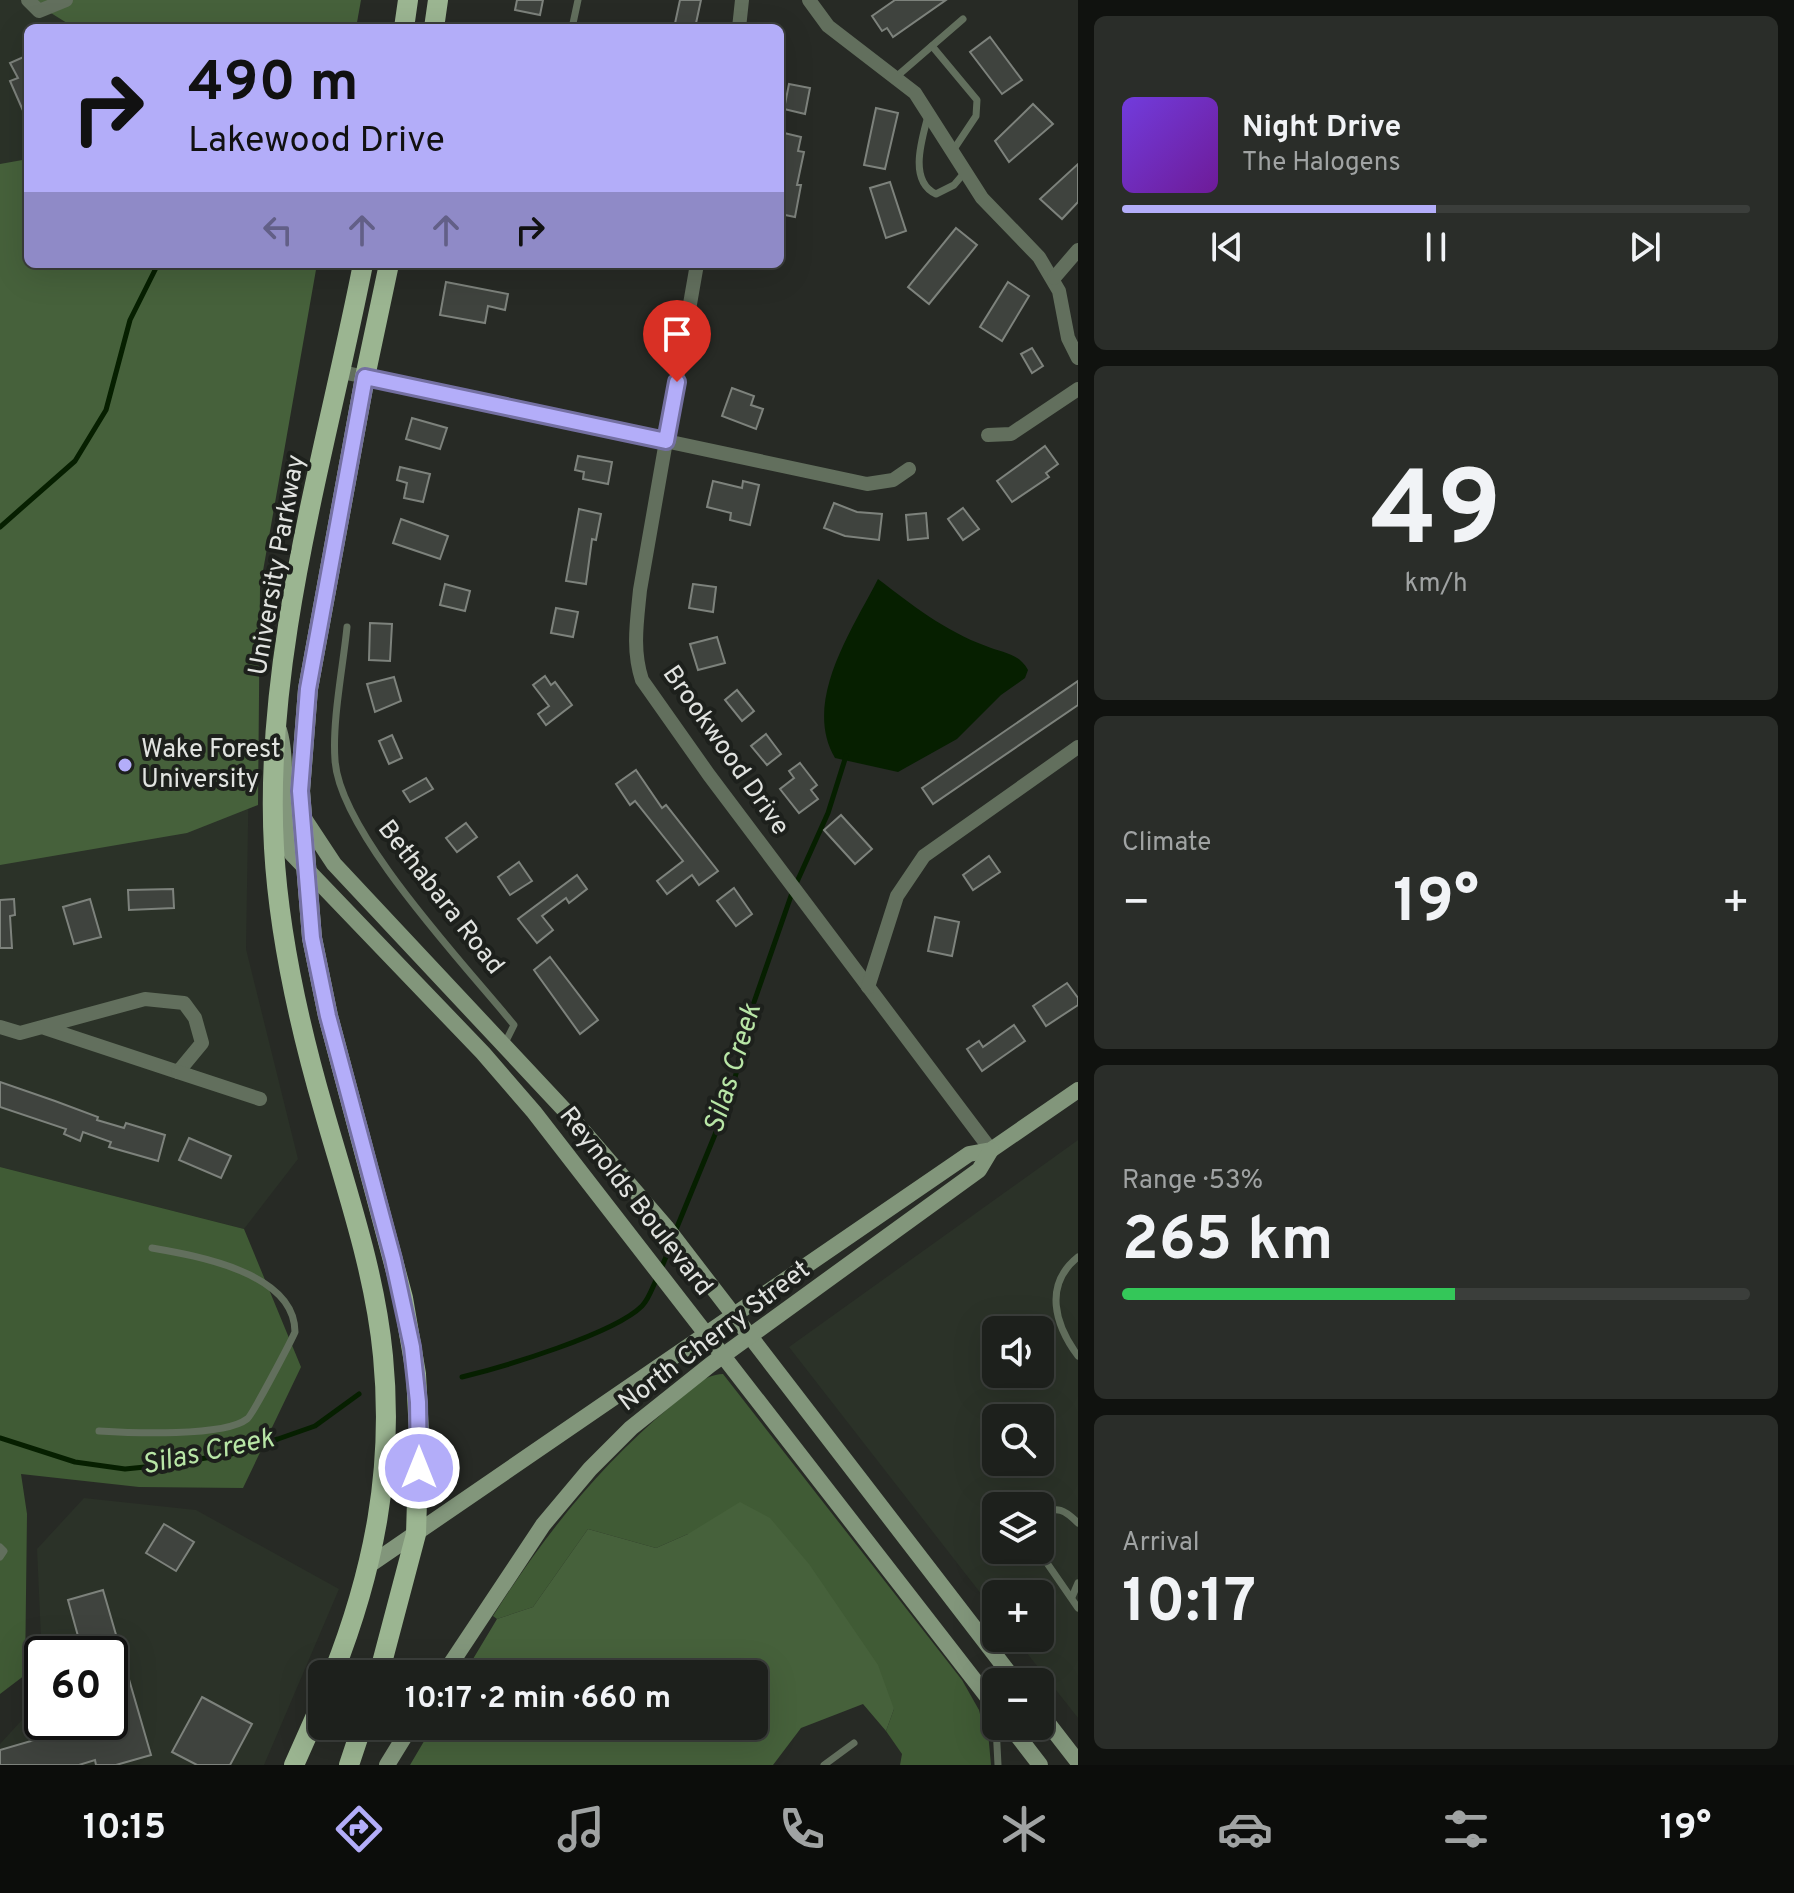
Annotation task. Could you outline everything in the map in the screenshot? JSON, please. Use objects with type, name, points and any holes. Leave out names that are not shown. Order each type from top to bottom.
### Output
[{"type":"main road","points":[[405,24],[408,0]]},
{"type":"main road","points":[[435,24],[438,0]]},
{"type":"main road","name":"University Parkway","points":[[339,1660],[359,1610],[371,1564],[385,1456],[384,1359],[367,1262],[303,1035],[284,935],[273,823],[277,722],[288,620],[362,268]]},
{"type":"main road","name":"University Parkway","points":[[383,1660],[416,1534],[418,1402],[412,1347],[393,1259],[328,1016],[312,938],[300,791],[308,689],[388,268]]},
{"type":"main road","name":"Reynolds Boulevard","points":[[277,722],[286,753],[288,841],[292,854],[534,1112],[708,1332],[982,1690]]},
{"type":"main road","name":"Reynolds Boulevard","points":[[302,815],[334,864],[504,1045],[666,1227],[1005,1668]]},
{"type":"main road","name":"North Cherry Street","points":[[371,1564],[969,1154],[991,1150],[1078,1090]]},
{"type":"main road","name":"North Cherry Street","points":[[453,1660],[509,1571],[590,1469],[631,1428],[725,1355],[979,1170],[991,1150]]},
{"type":"main road","points":[[1054,1731],[1078,1762]]},
{"type":"main road","points":[[294,1765],[308,1734]]},
{"type":"main road","points":[[349,1765],[357,1740]]},
{"type":"main road","points":[[387,1765],[402,1740]]},
{"type":"main road","points":[[1021,1740],[1040,1765]]},
{"type":"street","points":[[28,0],[39,11],[66,0]]},
{"type":"street","points":[[739,24],[742,0]]},
{"type":"street","points":[[809,0],[819,16],[838,35],[915,93],[994,214],[1025,242],[1054,278],[1068,338],[1078,358]]},
{"type":"street","points":[[1054,278],[1078,250]]},
{"type":"street","name":"Brookwood Drive","points":[[696,268],[636,631],[636,653],[642,680],[709,775],[991,1150]]},
{"type":"street","points":[[342,372],[867,484],[893,480],[909,469]]},
{"type":"street","points":[[988,435],[1011,434],[1078,389]]},
{"type":"street","points":[[868,987],[897,896],[924,856],[1078,747]]},
{"type":"street","points":[[0,1027],[20,1033],[145,999],[184,1003],[195,1018],[202,1043],[178,1072]]},
{"type":"street","points":[[45,1028],[260,1099]]},
{"type":"lane","points":[[573,24],[578,0]]},
{"type":"lane","points":[[896,77],[963,19]]},
{"type":"lane","points":[[932,46],[977,100],[976,116],[952,152]]},
{"type":"lane","points":[[928,116],[919,166],[923,183],[936,194],[954,185],[965,172]]},
{"type":"lane","name":"Bethabara Road","points":[[347,627],[334,761],[349,810],[379,859],[514,1025],[504,1045]]},
{"type":"lane","points":[[99,1431],[186,1434],[246,1420],[255,1411],[269,1376],[295,1332],[290,1307],[259,1279],[240,1270],[152,1248]]},
{"type":"lane","points":[[1078,1257],[1061,1277],[1055,1298],[1061,1334],[1078,1356]]},
{"type":"lane","points":[[1054,1508],[1062,1509],[1078,1523]]},
{"type":"lane","points":[[0,1547],[4,1551],[0,1557]]},
{"type":"lane","points":[[1048,1564],[1078,1608]]},
{"type":"lane","points":[[1072,1599],[1071,1593],[1078,1583]]},
{"type":"lane","points":[[997,1740],[998,1765]]},
{"type":"lane","points":[[824,1765],[854,1743]]},
{"type":"shaded area","name":"Wake Forest University","points":[[0,0],[348,0],[344,24],[24,24],[24,268],[31,268],[252,582],[246,949],[298,1159],[244,1229],[0,1167]]},
{"type":"shaded area","points":[[30,0],[361,0],[357,24],[69,24]]},
{"type":"shaded area","points":[[24,160],[24,268],[316,268],[260,588],[258,805],[187,833],[0,865],[0,164]]},
{"type":"shaded area","points":[[878,579],[943,625],[1015,657],[1028,670],[1025,678],[1001,695],[957,739],[898,772],[835,758],[826,736],[824,714],[834,667]]},
{"type":"shaded area","points":[[1078,1140],[1078,1718],[1054,1688],[1054,1668],[1039,1668],[1026,1652],[1054,1652],[1054,1580],[982,1580],[982,1595],[789,1347]]},
{"type":"shaded area","points":[[0,1167],[244,1229],[301,1367],[243,1488],[139,1487],[21,1474],[27,1514],[24,1676],[0,1694]]},
{"type":"shaded area","points":[[723,1374],[962,1680],[979,1710],[982,1740],[989,1740],[991,1765],[900,1765],[902,1754],[886,1731],[894,1709],[688,1534],[656,1548],[588,1529],[533,1607],[497,1619],[493,1616],[552,1531],[596,1478],[645,1429],[695,1386]]},
{"type":"shaded area","points":[[84,1498],[196,1510],[339,1589],[264,1765],[0,1765],[0,1744],[24,1718],[24,1740],[128,1740],[128,1636],[41,1636],[37,1549]]},
{"type":"shaded area","points":[[740,1502],[770,1518],[809,1564],[878,1665],[894,1709],[886,1731],[863,1704],[801,1728],[773,1765],[410,1765],[425,1740],[768,1740],[768,1660],[472,1660],[497,1619],[533,1607],[588,1529],[656,1548],[688,1534]]},
{"type":"building","points":[[517,0],[543,0],[540,15],[515,10]]},
{"type":"building","points":[[680,0],[701,0],[696,24],[675,24]]},
{"type":"building","points":[[895,0],[946,0],[893,37],[887,28],[882,31],[872,16]]},
{"type":"building","points":[[990,37],[1022,80],[1002,94],[970,52]]},
{"type":"building","points":[[24,57],[24,113],[10,81],[18,78],[10,63]]},
{"type":"building","points":[[789,84],[810,88],[805,114],[784,109]]},
{"type":"building","points":[[1033,104],[1053,124],[1009,162],[995,141]]},
{"type":"building","points":[[876,108],[898,113],[885,169],[864,165]]},
{"type":"building","points":[[784,133],[801,137],[798,151],[804,152],[797,185],[801,185],[795,217],[784,215]]},
{"type":"building","points":[[1078,164],[1078,202],[1062,219],[1040,199]]},
{"type":"building","points":[[890,182],[906,231],[886,238],[870,188]]},
{"type":"building","points":[[956,228],[977,245],[929,304],[908,287]]},
{"type":"building","points":[[446,282],[508,294],[505,310],[488,306],[485,323],[440,315]]},
{"type":"building","points":[[1008,282],[1029,296],[1002,341],[980,327]]},
{"type":"building","points":[[1032,348],[1043,366],[1032,373],[1021,354]]},
{"type":"building","points":[[732,388],[754,396],[751,405],[763,409],[756,429],[722,416]]},
{"type":"building","points":[[412,418],[447,428],[440,449],[406,439]]},
{"type":"building","points":[[1045,446],[1058,464],[1046,473],[1049,477],[1012,502],[997,481]]},
{"type":"building","points":[[578,456],[612,462],[608,484],[583,479],[584,472],[575,470]]},
{"type":"building","points":[[400,467],[430,474],[423,502],[404,498],[407,483],[397,480]]},
{"type":"building","points":[[713,481],[742,488],[743,481],[759,485],[750,525],[730,520],[731,513],[707,507]]},
{"type":"building","points":[[834,503],[857,512],[882,514],[879,540],[845,536],[824,528]]},
{"type":"building","points":[[963,508],[979,529],[963,540],[948,519]]},
{"type":"building","points":[[579,509],[601,514],[596,540],[592,539],[586,584],[566,581]]},
{"type":"building","points":[[926,513],[928,538],[908,540],[906,515]]},
{"type":"building","points":[[401,519],[448,536],[440,559],[393,543]]},
{"type":"building","points":[[445,584],[470,591],[465,611],[440,605]]},
{"type":"building","points":[[693,584],[716,587],[713,612],[689,608]]},
{"type":"building","points":[[556,608],[578,612],[573,637],[551,633]]},
{"type":"building","points":[[370,623],[392,624],[390,661],[369,660]]},
{"type":"building","points":[[717,637],[725,663],[698,670],[690,644]]},
{"type":"building","points":[[545,676],[551,685],[555,682],[572,705],[546,725],[538,714],[549,706],[533,685]]},
{"type":"building","points":[[394,677],[401,701],[375,712],[367,684]]},
{"type":"building","points":[[1078,681],[1078,705],[933,804],[922,788]]},
{"type":"building","points":[[737,690],[754,711],[742,721],[725,700]]},
{"type":"building","points":[[766,734],[781,754],[767,765],[751,746]]},
{"type":"building","points":[[392,735],[402,758],[389,764],[379,741]]},
{"type":"building","points":[[800,763],[817,785],[811,790],[818,799],[799,813],[780,789],[794,778],[789,771]]},
{"type":"building","points":[[636,770],[662,808],[666,805],[718,871],[699,885],[692,875],[667,894],[657,881],[683,861],[635,801],[630,805],[616,784]]},
{"type":"building","points":[[426,778],[433,789],[410,802],[403,791]]},
{"type":"building","points":[[841,815],[872,849],[855,864],[824,830]]},
{"type":"building","points":[[466,823],[477,837],[457,852],[446,838]]},
{"type":"building","points":[[989,856],[1000,872],[973,890],[963,875]]},
{"type":"building","points":[[519,862],[532,881],[510,895],[498,877]]},
{"type":"building","points":[[577,875],[587,889],[569,903],[566,898],[542,916],[553,930],[537,943],[518,919]]},
{"type":"building","points":[[734,888],[752,914],[736,926],[717,901]]},
{"type":"building","points":[[173,889],[174,908],[129,910],[128,890]]},
{"type":"building","points":[[14,899],[15,915],[10,916],[12,948],[0,948],[0,900]]},
{"type":"building","points":[[90,899],[101,937],[74,944],[63,907]]},
{"type":"building","points":[[935,917],[959,922],[952,956],[928,951]]},
{"type":"building","points":[[550,957],[598,1020],[580,1034],[534,970]]},
{"type":"building","points":[[1067,983],[1078,998],[1078,1005],[1046,1026],[1033,1006]]},
{"type":"building","points":[[1014,1025],[1025,1041],[982,1071],[967,1049],[979,1041],[983,1047]]},
{"type":"building","points":[[0,1082],[98,1117],[97,1120],[124,1128],[126,1123],[165,1135],[158,1161],[109,1147],[111,1142],[83,1132],[80,1141],[64,1134],[66,1129],[0,1107]]},
{"type":"building","points":[[189,1138],[231,1156],[221,1178],[179,1160]]},
{"type":"building","points":[[164,1524],[194,1542],[176,1571],[146,1553]]},
{"type":"building","points":[[103,1590],[116,1636],[78,1636],[68,1600]]},
{"type":"building","points":[[128,1676],[151,1755],[116,1765],[96,1765],[95,1760],[79,1765],[0,1765],[0,1750],[34,1740],[128,1740]]},
{"type":"building","points":[[202,1697],[252,1724],[230,1765],[197,1765],[172,1752]]},
{"type":"waterway","points":[[0,527],[75,461],[106,410],[130,320],[156,268]]},
{"type":"waterway","name":"Silas Creek","points":[[796,884],[828,813],[846,756]]},
{"type":"waterway","name":"Silas Creek","points":[[675,1232],[730,1098],[753,1005],[792,893]]},
{"type":"waterway","name":"Silas Creek","points":[[661,1269],[672,1242]]},
{"type":"waterway","name":"Silas Creek","points":[[462,1377],[530,1358],[608,1328],[642,1306],[657,1278]]},
{"type":"waterway","name":"Silas Creek","points":[[0,1438],[75,1462],[125,1469],[155,1466],[231,1454],[315,1426],[359,1394]]},
{"type":"place","name":"Wake Forest University","points":[[125,765]]},
{"type":"route","points":[[419,1468],[418,1402],[412,1347],[403,1298],[328,1016],[312,938],[300,791],[308,689],[365,377],[666,441],[677,382]]}]
